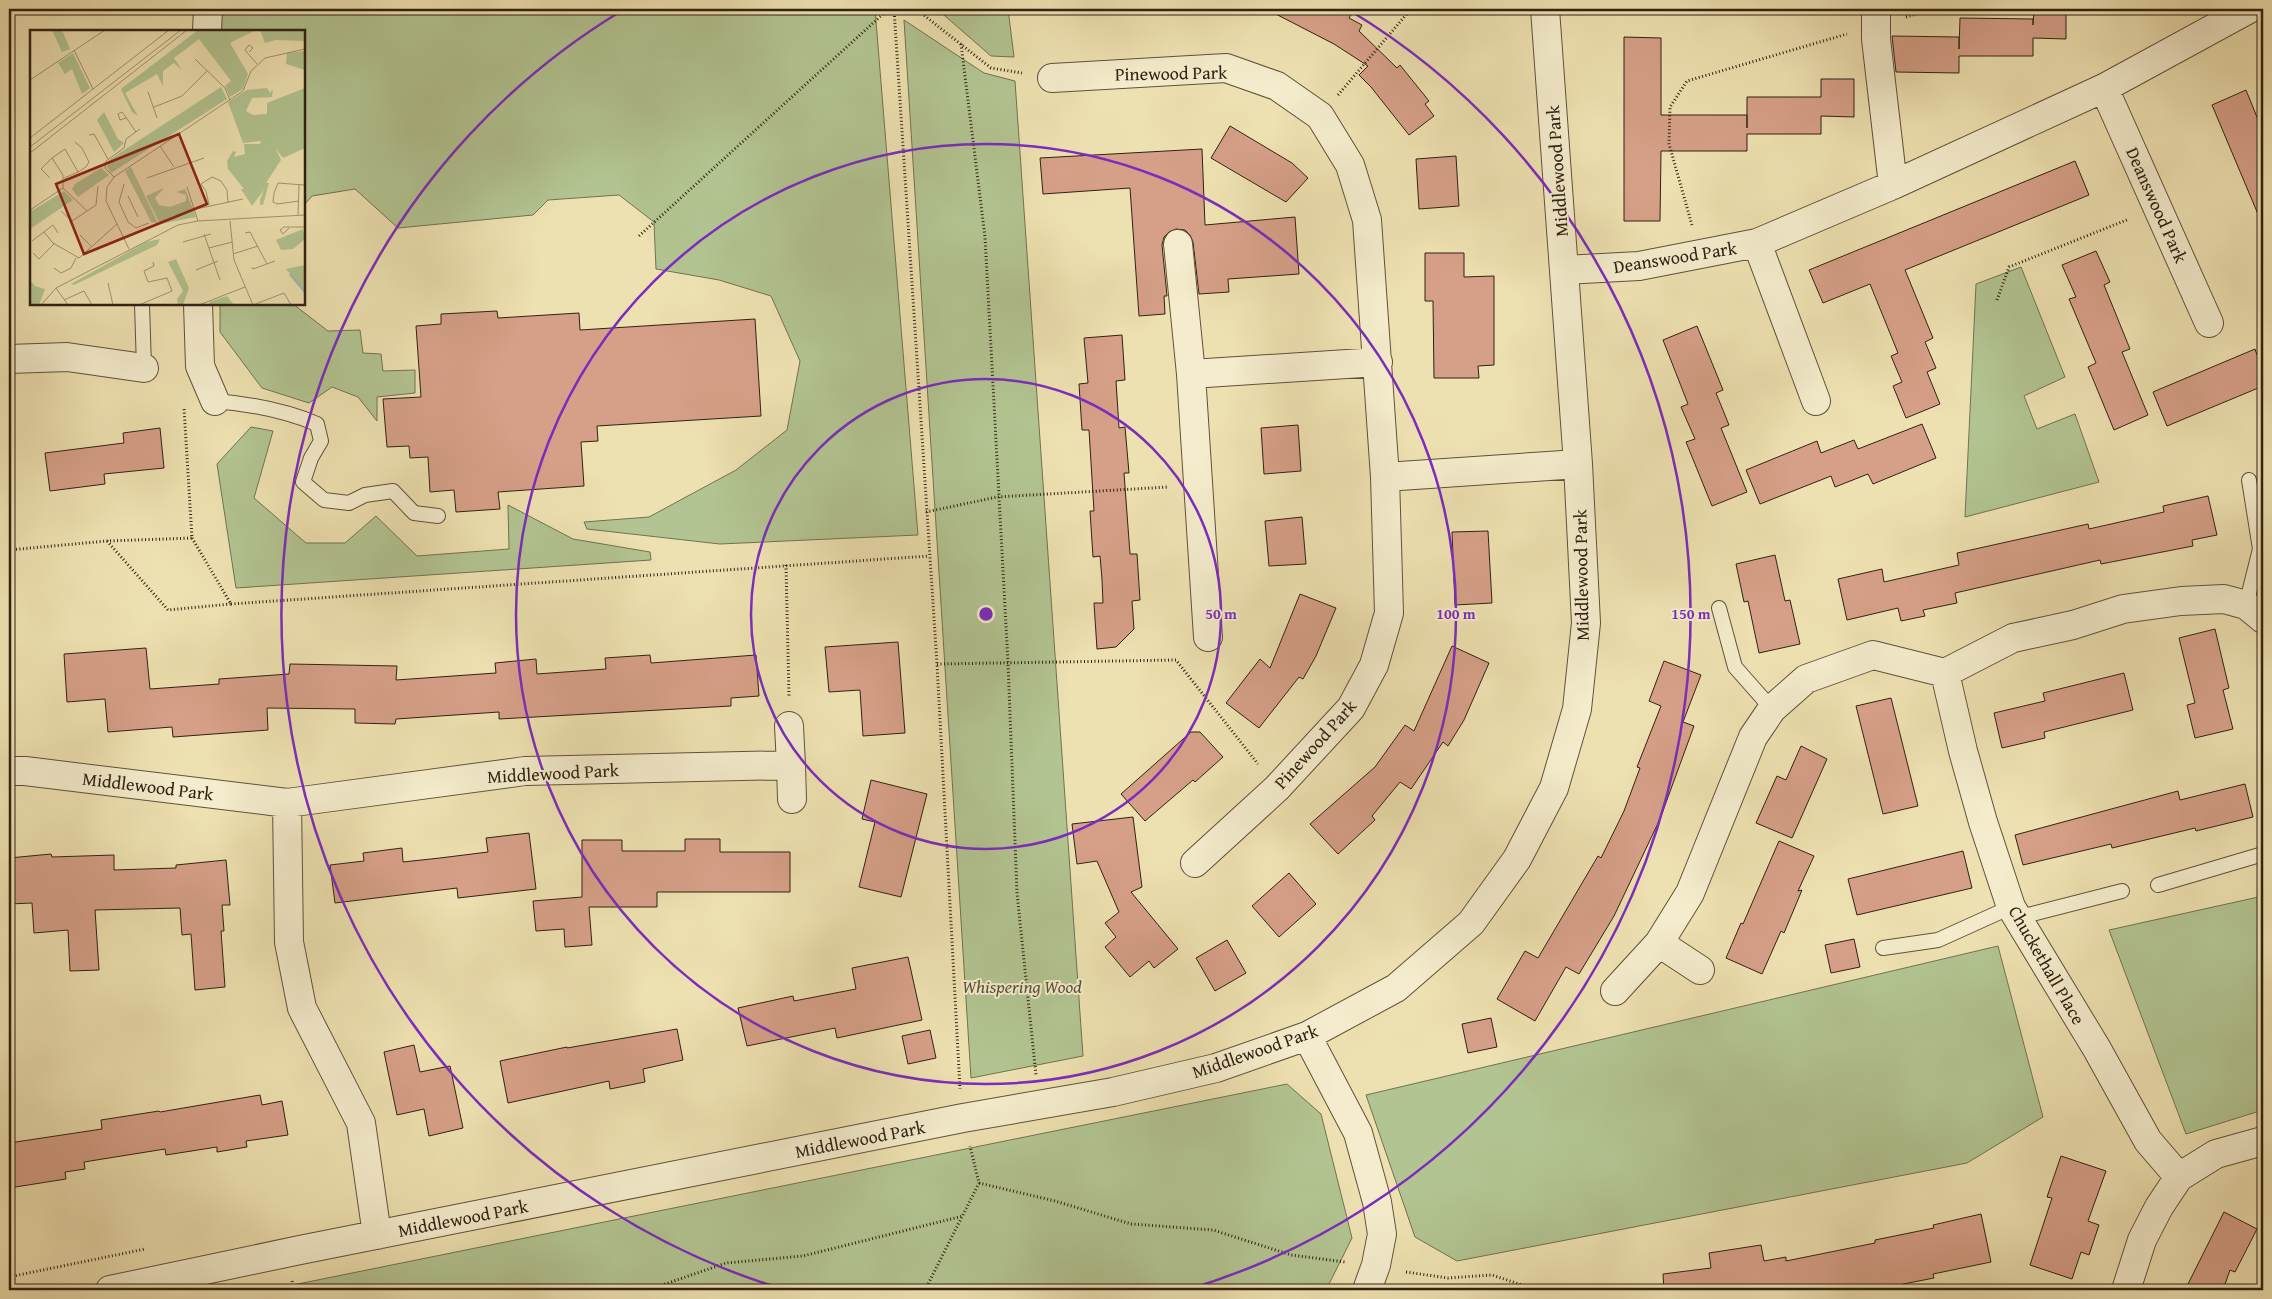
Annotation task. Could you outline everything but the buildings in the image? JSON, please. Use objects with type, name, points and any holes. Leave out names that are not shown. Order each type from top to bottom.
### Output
[{"type":"street","points":[[207,30],[208,9]]},
{"type":"street","name":"Middlewood Park","points":[[110,1290],[964,1118],[1112,1092],[1216,1068],[1307,1036],[1396,988],[1471,923],[1517,859],[1554,788],[1577,709],[1586,623],[1578,464],[1545,9]]},
{"type":"street","name":"Deanswood Park","points":[[1564,270],[1639,266],[1757,243],[1893,185],[2104,88],[2249,9]]},
{"type":"street","points":[[1876,17],[1876,39],[1893,185]]},
{"type":"street","name":"Pinewood Park","points":[[1052,78],[1226,68],[1277,86],[1320,116],[1350,165],[1367,220],[1385,477],[1389,613],[1374,666],[1351,708],[1277,788],[1195,863]]},
{"type":"street","name":"Deanswood Park","points":[[2104,88],[2209,323]]},
{"type":"street","name":"Deanswood Park","points":[[1757,243],[1816,401]]},
{"type":"street","points":[[1178,244],[1191,374],[1208,637]]},
{"type":"street","points":[[198,305],[200,366],[215,401]]},
{"type":"street","points":[[9,359],[67,357],[144,368]]},
{"type":"street","points":[[1191,374],[1378,362]]},
{"type":"street","points":[[1385,477],[1578,464]]},
{"type":"street","points":[[1615,990],[1659,943],[1690,893],[1753,737],[1772,709],[1806,679],[1873,655],[1945,673],[2014,638],[2074,625],[2123,609],[2181,600],[2224,599],[2255,612]]},
{"type":"street","name":"Chuckethall Place","points":[[1945,673],[1962,751],[2014,913],[2058,985],[2148,1142],[2179,1178]]},
{"type":"street","points":[[789,726],[792,799]]},
{"type":"street","name":"Middlewood Park","points":[[9,771],[25,771],[288,803],[525,771],[791,765]]},
{"type":"street","name":"Middlewood Park","points":[[288,803],[289,942],[302,1008],[361,1123],[377,1235]]},
{"type":"street","points":[[1659,943],[1700,970]]},
{"type":"street","points":[[1307,1036],[1358,1133],[1377,1202],[1382,1234],[1376,1265],[1367,1290]]},
{"type":"street","points":[[2126,1290],[2142,1240],[2159,1207],[2179,1178],[2216,1154],[2263,1141]]},
{"type":"lane","points":[[142,305],[144,368]]},
{"type":"lane","points":[[215,401],[252,404],[296,415],[317,424],[321,441],[310,458],[303,482],[324,500],[349,503],[366,495],[393,492],[414,513],[438,516]]},
{"type":"lane","points":[[2249,480],[2260,549],[2255,612]]},
{"type":"lane","points":[[1719,608],[1735,668],[1772,709]]},
{"type":"lane","points":[[2158,885],[2263,854]]},
{"type":"lane","points":[[1883,948],[1938,940],[2014,913],[2122,892]]},
{"type":"path","points":[[639,236],[883,14],[893,9],[937,664],[960,1088],[964,1118],[979,1183],[925,1290]]},
{"type":"path","points":[[916,9],[992,68],[1052,78]]},
{"type":"path","points":[[1320,116],[1411,9]]},
{"type":"path","points":[[1699,254],[1685,194],[1669,144],[1670,107],[1686,81],[1876,17],[1934,9]]},
{"type":"path","points":[[961,44],[985,237],[1008,663],[1017,893],[1036,1076],[1027,1078]]},
{"type":"path","points":[[1997,300],[2009,267],[2158,208]]},
{"type":"path","points":[[184,402],[192,538],[231,604]]},
{"type":"path","points":[[926,512],[998,496],[1198,486]]},
{"type":"path","points":[[9,550],[107,541],[192,538]]},
{"type":"path","points":[[107,541],[168,610],[231,604],[929,556]]},
{"type":"path","points":[[786,565],[789,726]]},
{"type":"path","points":[[937,664],[1176,660],[1277,788]]},
{"type":"path","points":[[960,1088],[970,1086]]},
{"type":"path","points":[[979,1183],[1055,1200],[1130,1224],[1213,1230],[1291,1255],[1376,1265],[1448,1278],[1492,1275],[1537,1290]]},
{"type":"path","points":[[648,1290],[726,1263],[803,1256],[963,1216]]},
{"type":"green space","points":[[222,9],[875,9],[918,535],[720,544],[587,529],[584,522],[649,517],[736,470],[787,430],[800,361],[771,296],[719,280],[656,269],[654,222],[619,195],[548,200],[533,215],[398,228],[355,189],[312,196],[305,204],[305,30],[220,30]]},
{"type":"green space","points":[[937,9],[1008,9],[1014,57],[991,56]]},
{"type":"green space","name":"Whispering Wood","points":[[904,20],[984,73],[1015,81],[1083,1056],[971,1078]]},
{"type":"green space","points":[[2021,267],[2065,377],[2024,396],[2037,429],[2075,414],[2099,482],[1965,517],[1976,284]]},
{"type":"green space","points":[[220,305],[294,305],[328,331],[360,330],[363,353],[381,354],[383,371],[415,370],[415,393],[377,397],[377,421],[358,397],[332,387],[309,403],[262,388],[220,332]]},
{"type":"green space","points":[[251,427],[273,431],[254,498],[306,543],[345,543],[376,516],[417,556],[509,549],[508,505],[573,539],[650,552],[651,560],[236,588],[217,464]]},
{"type":"green space","points":[[2263,896],[2263,1110],[2186,1134],[2109,930]]},
{"type":"green space","points":[[1998,946],[2043,1117],[1967,1163],[1457,1261],[1415,1237],[1366,1095]]},
{"type":"green space","points":[[1287,1084],[1321,1114],[1352,1238],[1326,1290],[268,1290]]}]
